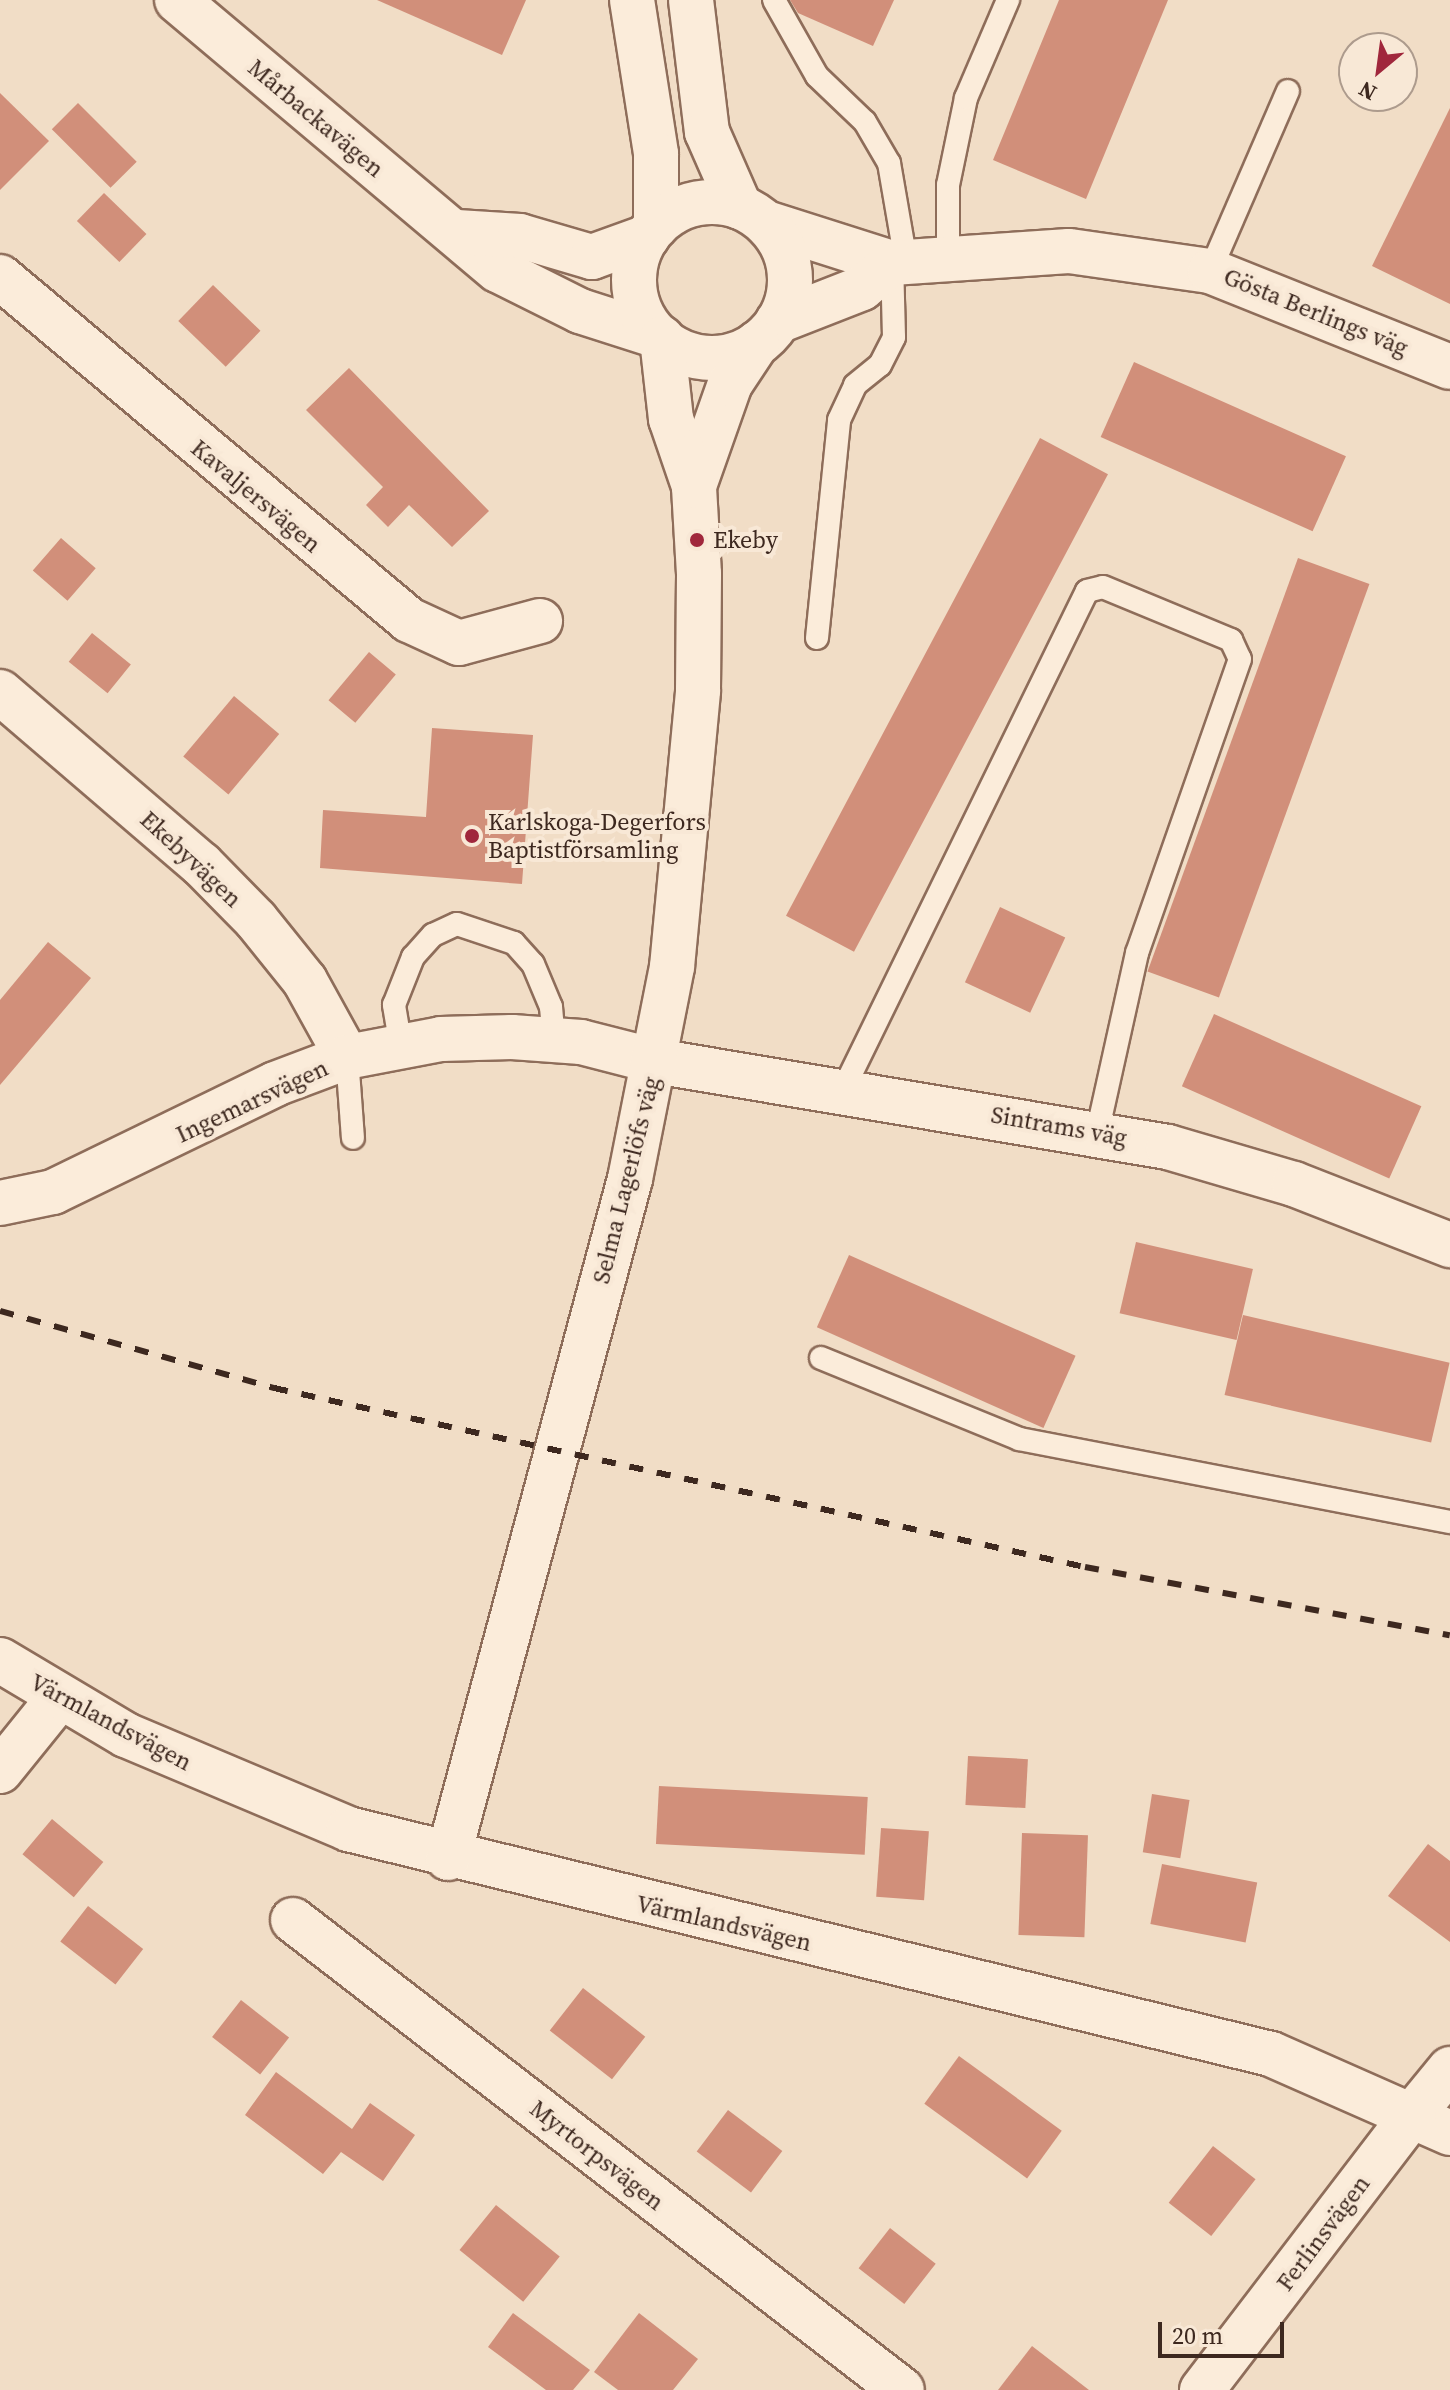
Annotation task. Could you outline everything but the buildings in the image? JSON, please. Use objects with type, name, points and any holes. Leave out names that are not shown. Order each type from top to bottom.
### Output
[{"type":"street","name":"Mårbackavägen","points":[[177,0],[457,232],[498,270],[548,298],[660,337]]},
{"type":"street","points":[[632,0],[656,154],[651,232],[636,266],[636,296],[660,337],[684,352],[714,357],[915,260]]},
{"type":"street","points":[[691,0],[707,132],[753,215],[783,248],[790,278],[767,332]]},
{"type":"street","points":[[457,232],[520,236],[592,257],[651,232],[695,203],[753,215]]},
{"type":"street","name":"Gösta Berlings väg","points":[[753,215],[915,260],[1069,251],[1210,271],[1450,367]]},
{"type":"street","name":"Kavaljersvägen","points":[[0,277],[409,620],[459,643],[540,621]]},
{"type":"street","name":"Selma Lagerlöfs väg","points":[[694,486],[730,384],[767,332]]},
{"type":"street","name":"Selma Lagerlöfs väg","points":[[448,1858],[630,1179],[672,967],[698,690],[694,486],[671,419],[660,337]]},
{"type":"street","name":"Ekebyvägen","points":[[0,692],[201,864],[256,920],[305,981],[347,1057]]},
{"type":"street","name":"Ingemarsvägen","points":[[0,1203],[53,1192],[275,1084],[347,1057],[455,1039],[554,1040],[655,1061]]},
{"type":"street","name":"Sintrams väg","points":[[655,1061],[1097,1133],[1294,1184],[1450,1245]]},
{"type":"street","name":"Värmlandsvägen","points":[[0,1660],[59,1698],[259,1796],[448,1858],[1271,2054],[1432,2123]]},
{"type":"street","points":[[0,1771],[59,1698]]},
{"type":"street","name":"Myrtorpsvägen","points":[[293,1920],[902,2390]]},
{"type":"street","points":[[1432,2123],[1450,2069]]},
{"type":"street","name":"Ferlinsvägen","points":[[1202,2390],[1432,2123]]},
{"type":"lane","points":[[774,0],[817,76],[865,122],[889,163],[915,260]]},
{"type":"lane","points":[[817,638],[839,420],[855,385],[880,365],[894,337],[915,260],[948,185],[966,98],[1008,0]]},
{"type":"lane","points":[[1210,271],[1288,91]]},
{"type":"lane","points":[[843,1090],[1087,591],[1103,587],[1231,640],[1240,659],[1137,953],[1097,1133]]},
{"type":"lane","points":[[401,1047],[394,1005],[413,957],[433,935],[457,924],[514,943],[533,964],[551,1007],[554,1040]]},
{"type":"lane","points":[[347,1057],[353,1138]]},
{"type":"lane","points":[[821,1358],[1019,1439],[1450,1522]]},
{"type":"railway","points":[[0,1311],[274,1388],[1085,1567],[1450,1635]]},
{"type":"place","name":"Ekeby","points":[[697,540]]},
{"type":"place","name":"Karlskoga-Degerfors Baptistförsamling","points":[[472,836]]}]
